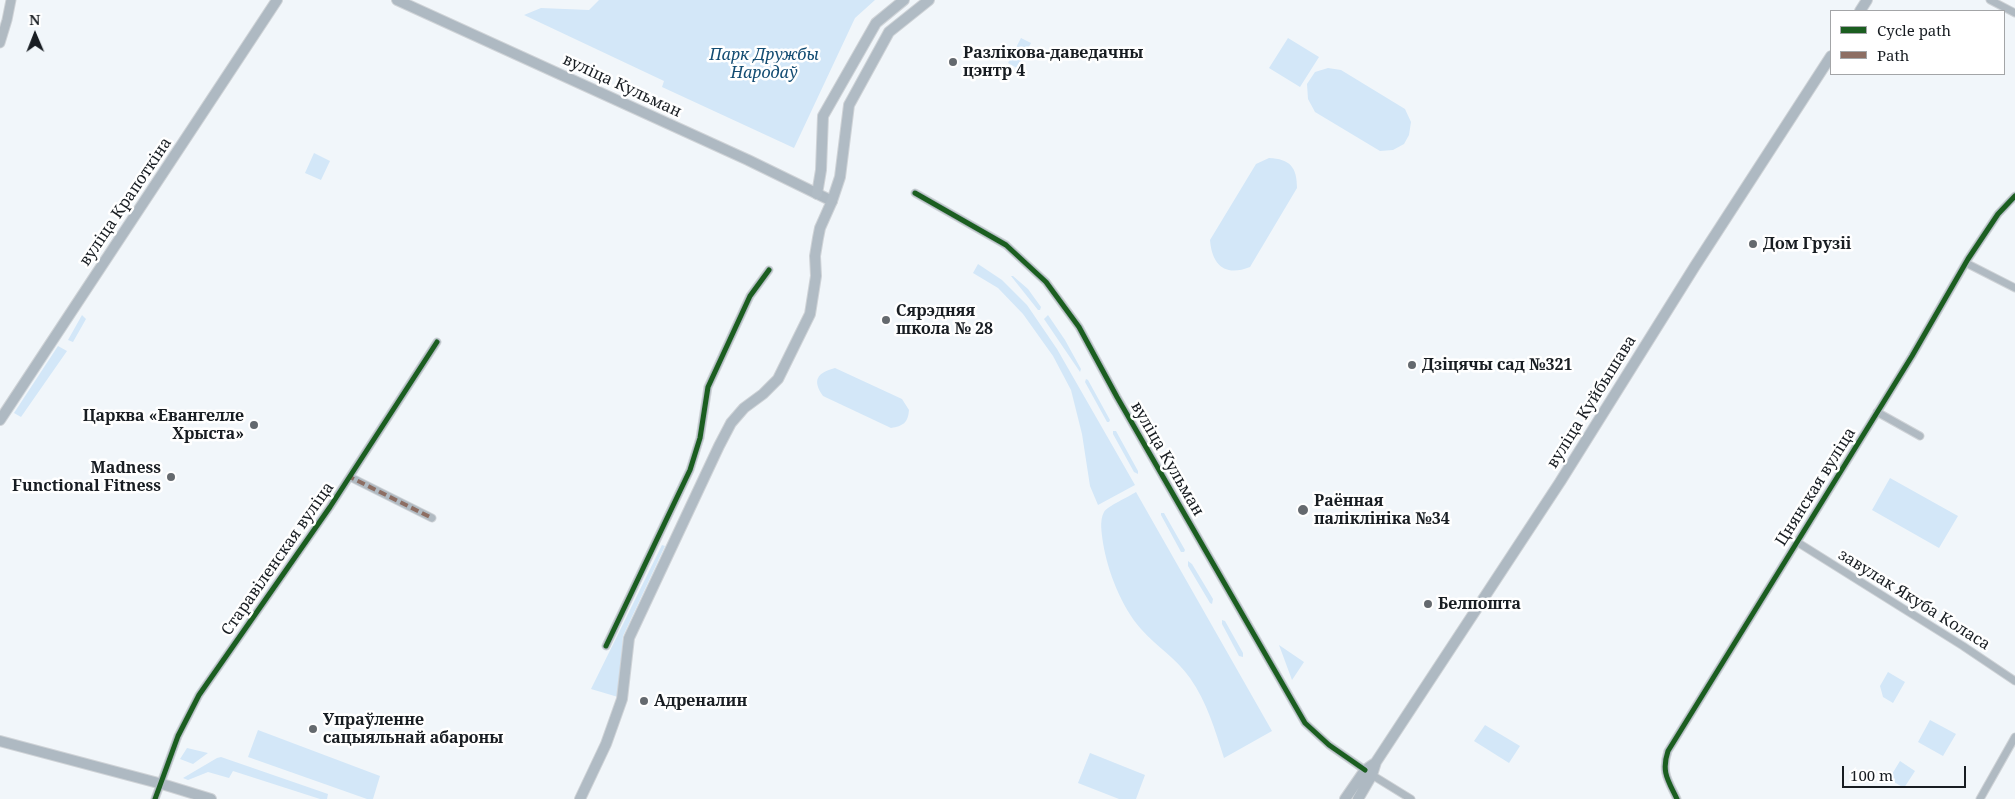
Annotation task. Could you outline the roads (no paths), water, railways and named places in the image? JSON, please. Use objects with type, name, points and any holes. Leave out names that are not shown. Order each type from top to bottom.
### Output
[{"type":"main road","name":"вуліца Крапоткіна","points":[[0,420],[277,0]]},
{"type":"main road","name":"вуліца Кульман","points":[[397,0],[748,160],[832,201]]},
{"type":"main road","points":[[817,194],[822,170],[823,116],[876,23],[904,0]]},
{"type":"main road","points":[[580,799],[606,744],[622,699],[629,638],[719,446],[731,423],[744,408],[763,394],[778,379],[810,314],[816,276],[815,256],[819,233],[840,177],[849,105],[889,32],[929,0]]},
{"type":"main road","name":"вуліца Куйбышава","points":[[1346,799],[1376,762],[1560,482],[1695,266],[1830,58]]},
{"type":"main road","points":[[0,741],[211,799]]},
{"type":"main road","name":"вуліца Куйбышава","points":[[1358,799],[1369,772]]},
{"type":"street","points":[[0,42],[8,20],[12,0]]},
{"type":"street","points":[[1990,0],[2015,12]]},
{"type":"street","name":"вуліца Кульман","points":[[915,193],[1006,246],[1046,282],[1079,328],[1116,397],[1305,722],[1329,745],[1411,799]]},
{"type":"street","name":"Цнянская вуліца","points":[[1677,799],[1666,775],[1664,763],[1668,751],[1912,356],[1966,263],[1998,214],[2015,196]]},
{"type":"street","points":[[1966,263],[2015,288]]},
{"type":"street","points":[[606,646],[695,456],[700,438],[708,387],[750,296],[769,270]]},
{"type":"street","name":"Старавіленская вуліца","points":[[155,799],[181,728],[199,695],[350,477],[437,342]]},
{"type":"street","points":[[1877,412],[1920,436]]},
{"type":"street","points":[[350,477],[432,518]]},
{"type":"street","name":"завулак Якуба Коласа","points":[[1797,542],[2015,681]]},
{"type":"street","points":[[1980,799],[2015,737]]},
{"type":"place","name":"Разлікова-даведачны цэнтр 4","points":[[953,62]]},
{"type":"place","name":"Дом Грузіі","points":[[1753,244]]},
{"type":"place","name":"Сярэдняя школа № 28","points":[[886,320]]},
{"type":"place","name":"Дзіцячы сад №321","points":[[1412,365]]},
{"type":"place","name":"Царква «Евангелле Хрыста»","points":[[254,425]]},
{"type":"place","name":"Madness Functional Fitness","points":[[171,477]]},
{"type":"place","name":"Раённая паліклініка №34","points":[[1303,510]]},
{"type":"place","name":"Белпошта","points":[[1428,604]]},
{"type":"place","name":"Адреналин","points":[[644,701]]},
{"type":"place","name":"Упраўленне сацыяльнай абароны","points":[[313,729]]},
{"type":"park label","name":"Парк Дружбы Народаў","points":[[764,64]]}]
